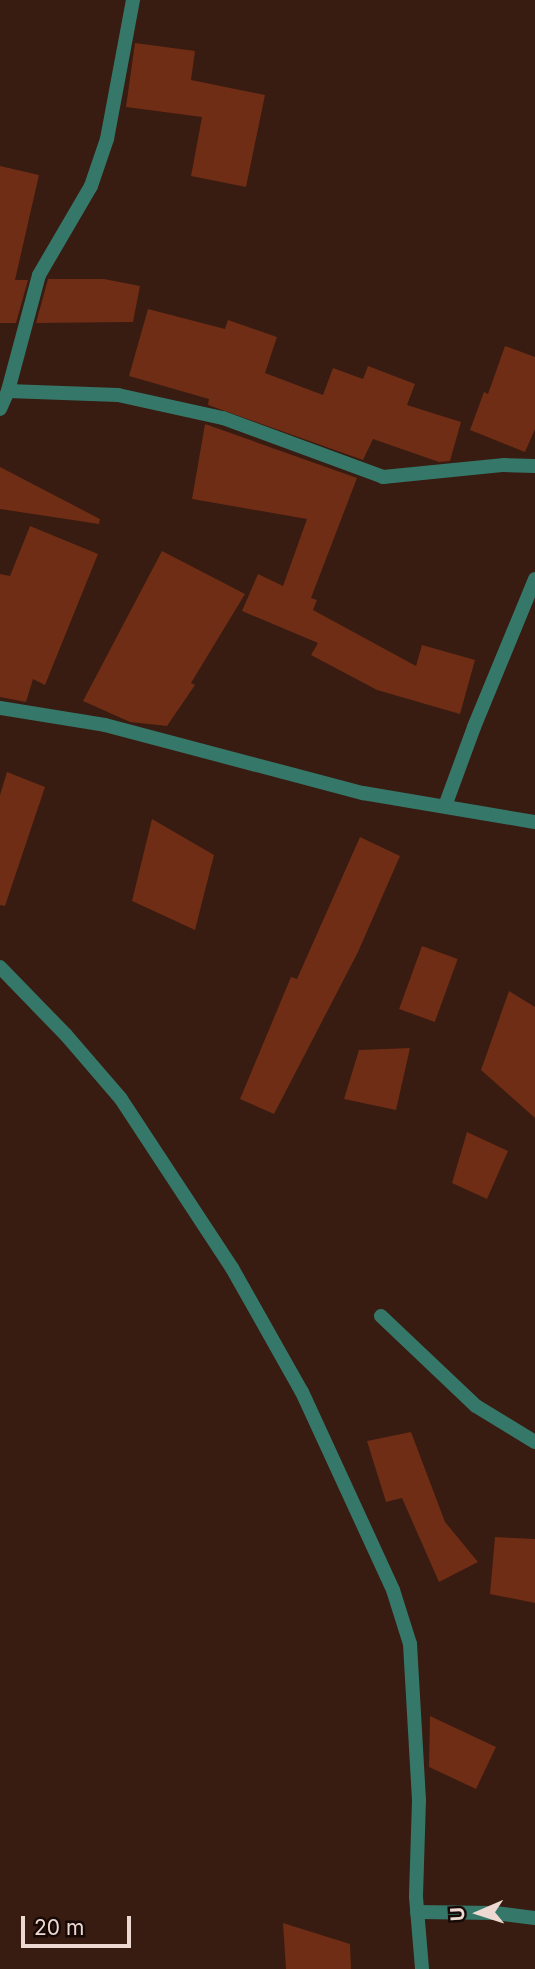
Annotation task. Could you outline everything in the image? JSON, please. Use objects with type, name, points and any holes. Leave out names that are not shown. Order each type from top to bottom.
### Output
[{"type":"street","points":[[0,409],[8,391],[39,275],[91,186],[107,139],[133,0]]},
{"type":"street","points":[[8,391],[118,395],[223,418],[383,477],[504,465],[535,466]]},
{"type":"street","points":[[445,806],[474,727],[535,579]]},
{"type":"street","points":[[0,708],[104,725],[363,793],[535,822]]},
{"type":"street","points":[[0,967],[66,1035],[121,1099],[225,1256],[302,1392],[393,1590],[410,1644],[419,1800],[417,1912],[422,1969]]},
{"type":"street","points":[[381,1317],[476,1406],[535,1442]]},
{"type":"street","points":[[417,1912],[495,1913],[535,1918]]},
{"type":"building","points":[[135,43],[195,51],[191,80],[265,95],[246,187],[191,176],[202,117],[126,107]]},
{"type":"building","points":[[0,166],[39,175],[15,280],[28,280],[16,323],[0,323]]},
{"type":"building","points":[[48,279],[104,279],[140,286],[133,322],[36,323]]},
{"type":"building","points":[[148,309],[225,329],[228,320],[277,337],[265,373],[323,395],[333,368],[363,379],[368,366],[415,384],[407,405],[461,422],[450,461],[439,462],[373,439],[363,460],[208,405],[209,399],[129,376]]},
{"type":"building","points":[[505,346],[535,357],[535,429],[525,452],[470,430],[484,392],[488,394]]},
{"type":"building","points":[[205,424],[357,478],[311,598],[317,600],[313,610],[416,666],[422,645],[475,660],[460,714],[377,690],[311,655],[318,643],[242,611],[258,574],[283,586],[307,519],[192,499]]},
{"type":"building","points":[[0,467],[100,519],[99,524],[0,509]]},
{"type":"building","points":[[30,526],[98,554],[45,685],[33,679],[26,702],[0,697],[0,574],[10,576]]},
{"type":"building","points":[[162,551],[245,594],[191,683],[195,685],[167,726],[130,722],[83,701]]},
{"type":"building","points":[[7,772],[45,787],[5,906],[0,905],[0,795]]},
{"type":"building","points":[[152,819],[214,855],[195,930],[132,901]]},
{"type":"building","points":[[360,837],[400,856],[358,952],[274,1114],[240,1099],[291,977],[297,979]]},
{"type":"building","points":[[422,946],[458,959],[435,1022],[399,1009]]},
{"type":"building","points":[[509,991],[535,1007],[535,1118],[481,1070]]},
{"type":"building","points":[[410,1048],[396,1110],[344,1099],[359,1050]]},
{"type":"building","points":[[467,1132],[508,1151],[487,1199],[452,1183]]},
{"type":"building","points":[[411,1432],[445,1522],[478,1562],[439,1582],[402,1498],[386,1502],[367,1441]]},
{"type":"building","points":[[495,1537],[535,1539],[535,1603],[490,1594]]},
{"type":"building","points":[[430,1716],[496,1747],[476,1789],[429,1767]]},
{"type":"building","points":[[283,1923],[350,1944],[351,1969],[286,1969]]}]
